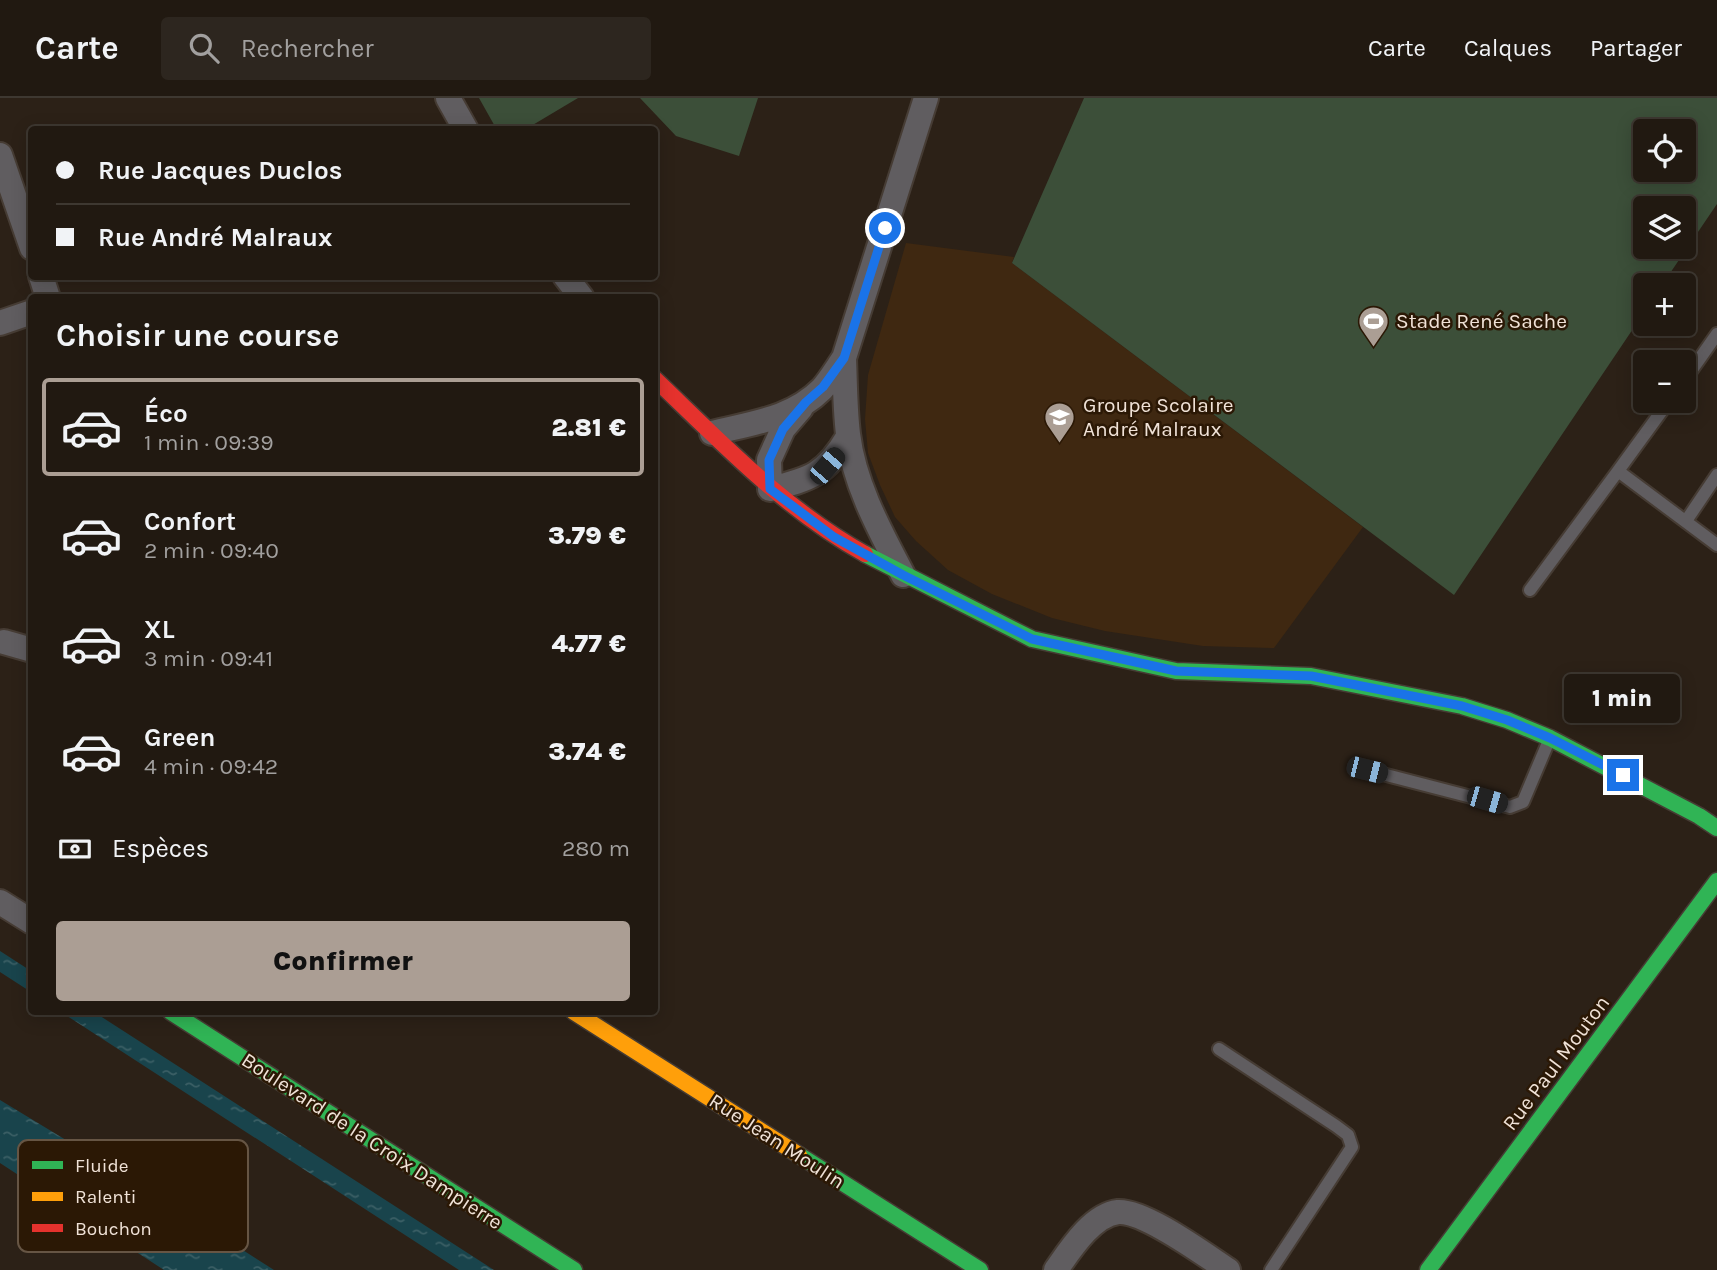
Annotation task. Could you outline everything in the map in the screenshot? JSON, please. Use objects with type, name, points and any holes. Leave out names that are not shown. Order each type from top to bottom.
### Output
[{"type":"street","points":[[448,98],[464,126]]},
{"type":"street","points":[[770,489],[769,460],[783,429],[823,387],[844,358],[926,98]]},
{"type":"street","points":[[0,155],[28,236]]},
{"type":"street","points":[[568,280],[579,294]]},
{"type":"street","points":[[0,323],[28,313]]},
{"type":"street","points":[[844,358],[848,437],[858,474],[870,507],[903,575]]},
{"type":"street","points":[[658,382],[770,489],[834,537],[903,575],[1032,639],[1176,671],[1311,676],[1462,706],[1507,720],[1550,738],[1717,828]]},
{"type":"street","points":[[712,433],[781,416],[806,402]]},
{"type":"street","points":[[770,489],[806,480],[827,466],[848,437]]},
{"type":"street","points":[[4,642],[28,649]]},
{"type":"street","name":"Rue Paul Mouton","points":[[1428,1270],[1717,881]]},
{"type":"street","points":[[0,902],[28,920]]},
{"type":"street","name":"Boulevard de la Croix Dampierre","points":[[175,1015],[574,1270]]},
{"type":"street","name":"Rue Jean Moulin","points":[[580,1015],[980,1270]]},
{"type":"street","points":[[1056,1270],[1077,1240],[1102,1218],[1118,1212],[1141,1216],[1228,1270]]},
{"type":"lane","points":[[1696,364],[1717,334]]},
{"type":"lane","points":[[1530,590],[1660,413]]},
{"type":"lane","points":[[1618,471],[1717,545]]},
{"type":"lane","points":[[1686,521],[1717,475]]},
{"type":"lane","points":[[1367,770],[1510,807],[1524,802],[1550,738]]},
{"type":"lane","points":[[1219,1049],[1342,1130],[1348,1135],[1352,1147],[1271,1270]]},
{"type":"shaded area","name":"Groupe Scolaire André Malraux","points":[[906,243],[1014,257],[1012,263],[1363,527],[1274,648],[1203,646],[1105,631],[1052,618],[992,594],[948,570],[916,541],[895,517],[880,485],[868,453],[865,419],[868,375]]},
{"type":"green space","points":[[479,98],[578,98],[531,126],[495,126]]},
{"type":"green space","points":[[640,98],[758,98],[739,156],[676,136]]},
{"type":"green space","name":"Stade René Sache","points":[[1084,98],[1717,98],[1717,204],[1696,235],[1696,196],[1633,196],[1633,259],[1680,259],[1670,273],[1633,273],[1633,329],[1454,595],[1012,263]]},
{"type":"water","points":[[0,951],[28,969],[28,990],[0,972]]},
{"type":"water","points":[[66,1015],[99,1015],[494,1270],[459,1270]]},
{"type":"water","points":[[0,1100],[66,1140],[18,1140],[18,1175],[0,1163]]},
{"type":"water","points":[[136,1252],[246,1252],[274,1270],[164,1270]]},
{"type":"traffic: fast","points":[[865,554],[1032,639],[1176,671],[1311,676],[1462,706],[1507,720],[1550,738],[1717,828]]},
{"type":"traffic: fast","points":[[1428,1270],[1717,881]]},
{"type":"traffic: fast","points":[[176,1015],[574,1270]]},
{"type":"traffic: fast","points":[[799,1155],[980,1270]]},
{"type":"traffic: slow","points":[[579,1015],[799,1155]]},
{"type":"traffic: jam","points":[[658,382],[780,495],[807,517],[865,554]]},
{"type":"place","name":"Stade René Sache","points":[[1373,348]]},
{"type":"place","name":"Groupe Scolaire André Malraux","points":[[1060,444]]},
{"type":"route","points":[[885,228],[844,358],[823,387],[783,429],[769,460],[770,489],[834,537],[903,575],[1032,639],[1176,671],[1311,676],[1462,706],[1507,720],[1550,738],[1623,775]]}]
